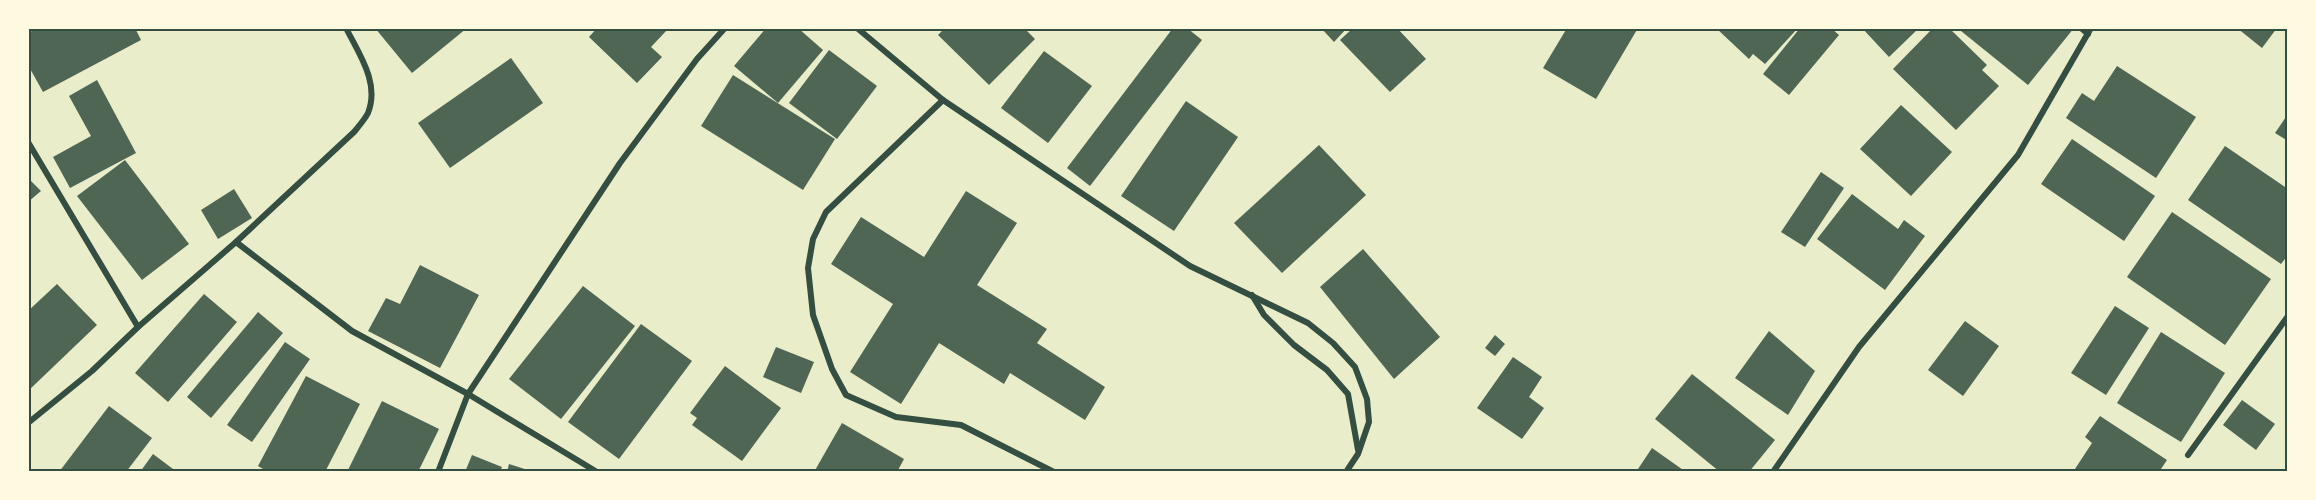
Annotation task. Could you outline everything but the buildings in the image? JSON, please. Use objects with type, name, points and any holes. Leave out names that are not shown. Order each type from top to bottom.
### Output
[{"type":"street","points":[[28,423],[92,371],[354,132],[368,113],[372,93],[370,75],[346,28]]},
{"type":"street","points":[[438,471],[468,394],[620,163],[697,59],[725,28]]},
{"type":"street","points":[[857,28],[944,100],[1190,266],[1308,322],[1333,343],[1356,367],[1367,399],[1369,422],[1358,454],[1346,471]]},
{"type":"street","points":[[1773,471],[1859,347],[2018,155],[2090,31],[2081,28]]},
{"type":"street","points":[[944,100],[826,212],[813,239],[808,268],[813,315],[832,369],[846,395],[896,417],[961,425],[1054,471]]},
{"type":"street","points":[[28,142],[138,327]]},
{"type":"street","points":[[236,242],[352,331],[468,394],[597,471]]},
{"type":"street","points":[[1252,295],[1264,315],[1294,345],[1327,370],[1348,394],[1358,454]]},
{"type":"street","points":[[2188,455],[2288,316]]}]
